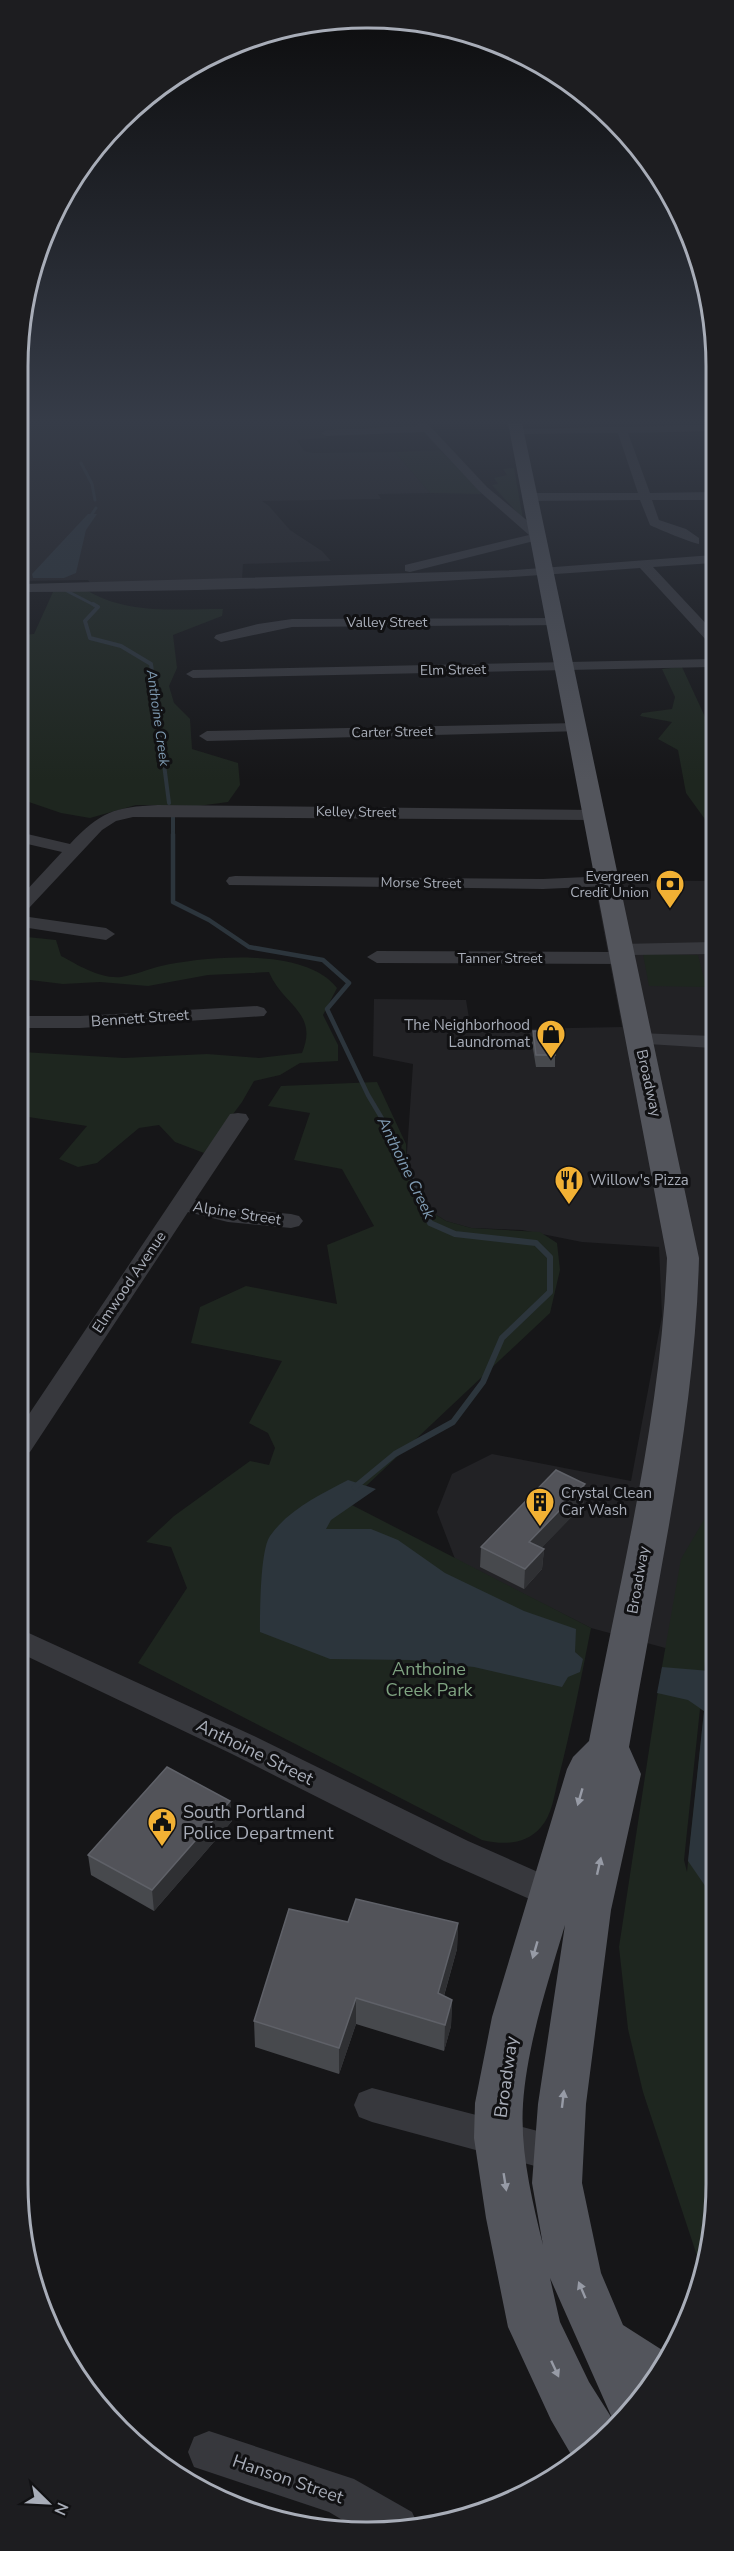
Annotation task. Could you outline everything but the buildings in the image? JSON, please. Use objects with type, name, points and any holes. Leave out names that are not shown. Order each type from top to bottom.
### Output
[{"type":"main road","name":"Broadway","points":[[539,542],[681,1237],[684,1279],[681,1323],[660,1463],[608,1747],[620,1774],[570,1902],[515,2017],[499,2103],[499,2138],[511,2218],[535,2327],[570,2401],[591,2437]]},
{"type":"main road","name":"Broadway","points":[[570,1902],[557,2154],[561,2212],[575,2274],[603,2341],[630,2397]]},
{"type":"main road","points":[[603,2341],[648,2372]]},
{"type":"street","points":[[383,579],[406,569],[514,542]]},
{"type":"street","points":[[29,588],[383,579],[546,572],[705,560]]},
{"type":"street","points":[[643,564],[705,630]]},
{"type":"street","points":[[697,621],[705,621]]},
{"type":"street","name":"Valley Street","points":[[220,638],[292,622],[555,622]]},
{"type":"street","name":"Elm Street","points":[[193,674],[705,663]]},
{"type":"street","name":"Carter Street","points":[[207,736],[577,728]]},
{"type":"street","name":"Kelley Street","points":[[73,850],[96,826],[118,814],[158,810],[594,815]]},
{"type":"street","points":[[29,839],[73,850],[29,897]]},
{"type":"street","name":"Morse Street","points":[[235,881],[543,884],[608,881]]},
{"type":"street","points":[[29,922],[106,934]]},
{"type":"street","name":"Tanner Street","points":[[377,957],[622,954],[705,948]]},
{"type":"street","name":"Bennett Street","points":[[29,1022],[80,1022],[257,1012]]},
{"type":"street","points":[[639,1039],[705,1042]]},
{"type":"street","name":"Elmwood Avenue","points":[[29,1434],[238,1119]]},
{"type":"street","name":"Alpine Street","points":[[182,1204],[228,1215],[291,1221]]},
{"type":"street","name":"Anthoine Street","points":[[29,1644],[243,1745],[456,1851],[570,1902]]},
{"type":"street","points":[[372,2105],[557,2154]]},
{"type":"street","name":"Hanson Street","points":[[210,2452],[339,2494],[388,2522]]},
{"type":"shaded area","points":[[29,542],[308,542],[322,551],[331,561],[243,564],[242,580],[91,584],[88,580],[29,581]]},
{"type":"shaded area","points":[[62,542],[83,542],[76,573],[64,578],[33,578],[32,574]]},
{"type":"shaded area","points":[[594,880],[705,881],[705,1659],[591,1628],[455,1559],[437,1512],[452,1474],[492,1454],[631,1481],[662,1316],[659,1247],[582,1242],[522,1230],[471,1228],[446,1221],[433,1213],[406,1167],[413,1064],[373,1056],[374,999],[466,1000],[471,1030],[622,1027]]},
{"type":"shaded area","points":[[348,1480],[376,1489],[331,1520],[326,1529],[371,1529],[398,1540],[445,1573],[524,1611],[576,1629],[575,1652],[583,1659],[580,1672],[568,1677],[562,1687],[474,1667],[410,1660],[330,1659],[260,1632],[262,1568],[270,1536],[296,1510]]},
{"type":"shaded area","points":[[662,1667],[705,1671],[705,1886],[688,1861],[704,1711],[688,1700],[657,1693]]},
{"type":"green space","points":[[85,589],[117,603],[152,609],[223,609],[222,616],[173,635],[177,668],[169,686],[174,703],[190,719],[192,749],[238,763],[240,785],[228,802],[198,806],[136,805],[90,818],[61,813],[29,802],[29,634],[34,634],[53,592]]},
{"type":"green space","points":[[682,667],[705,717],[705,819],[686,793],[678,750],[658,739],[672,722],[640,716],[642,713],[672,709],[675,697],[662,669]]},
{"type":"green space","points":[[29,937],[56,940],[61,956],[90,971],[113,977],[203,959],[254,958],[279,960],[302,966],[322,975],[337,988],[323,1015],[338,1045],[338,1061],[300,1063],[280,1075],[254,1081],[242,1102],[204,1153],[175,1142],[159,1125],[139,1128],[97,1163],[78,1167],[59,1159],[87,1126],[29,1117],[29,1052],[124,1058],[207,1054],[259,1058],[302,1053],[306,1028],[303,1018],[275,984],[269,972],[208,975],[148,986],[100,982],[63,984],[29,980]]},
{"type":"green space","points":[[643,954],[698,955],[705,987],[649,986]]},
{"type":"green space","name":"Anthoine Creek Park","points":[[377,1082],[406,1144],[407,1172],[433,1213],[446,1221],[471,1228],[540,1232],[557,1243],[560,1270],[550,1313],[348,1503],[591,1628],[572,1723],[550,1811],[545,1822],[535,1833],[514,1842],[498,1843],[482,1840],[138,1663],[187,1588],[171,1547],[146,1542],[174,1516],[250,1461],[269,1465],[275,1448],[268,1433],[249,1423],[282,1361],[191,1343],[200,1307],[246,1286],[337,1304],[327,1245],[374,1226],[342,1169],[294,1160],[310,1113],[268,1106],[281,1086]]},
{"type":"green space","points":[[705,1518],[705,2206],[697,2257],[643,2092],[628,2029],[619,1947],[660,1678],[681,1559]],"holes":[[[700,1709],[704,1711],[687,1872],[684,1860]]]},
{"type":"waterway","name":"Anthoine Creek","points":[[67,591],[96,606]]},
{"type":"waterway","name":"Anthoine Creek","points":[[93,604],[98,607],[85,621],[90,638],[121,646],[151,664],[169,803]]},
{"type":"waterway","name":"Anthoine Creek","points":[[173,817],[173,902],[209,920],[249,947],[323,960],[349,983],[327,1009],[368,1095],[387,1127]]},
{"type":"waterway","name":"Anthoine Creek","points":[[355,1487],[395,1454],[453,1422],[483,1382],[502,1338],[550,1292],[550,1257],[536,1243],[455,1234],[430,1223],[396,1142],[386,1125]]},
{"type":"place","name":"Evergreen Credit Union","points":[[670,910]]},
{"type":"place","name":"The Neighborhood Laundromat","points":[[551,1060]]},
{"type":"place","name":"Willow's Pizza","points":[[569,1206]]},
{"type":"place","name":"Crystal Clean Car Wash","points":[[540,1528]]},
{"type":"place","name":"South Portland Police Department","points":[[162,1848]]}]
